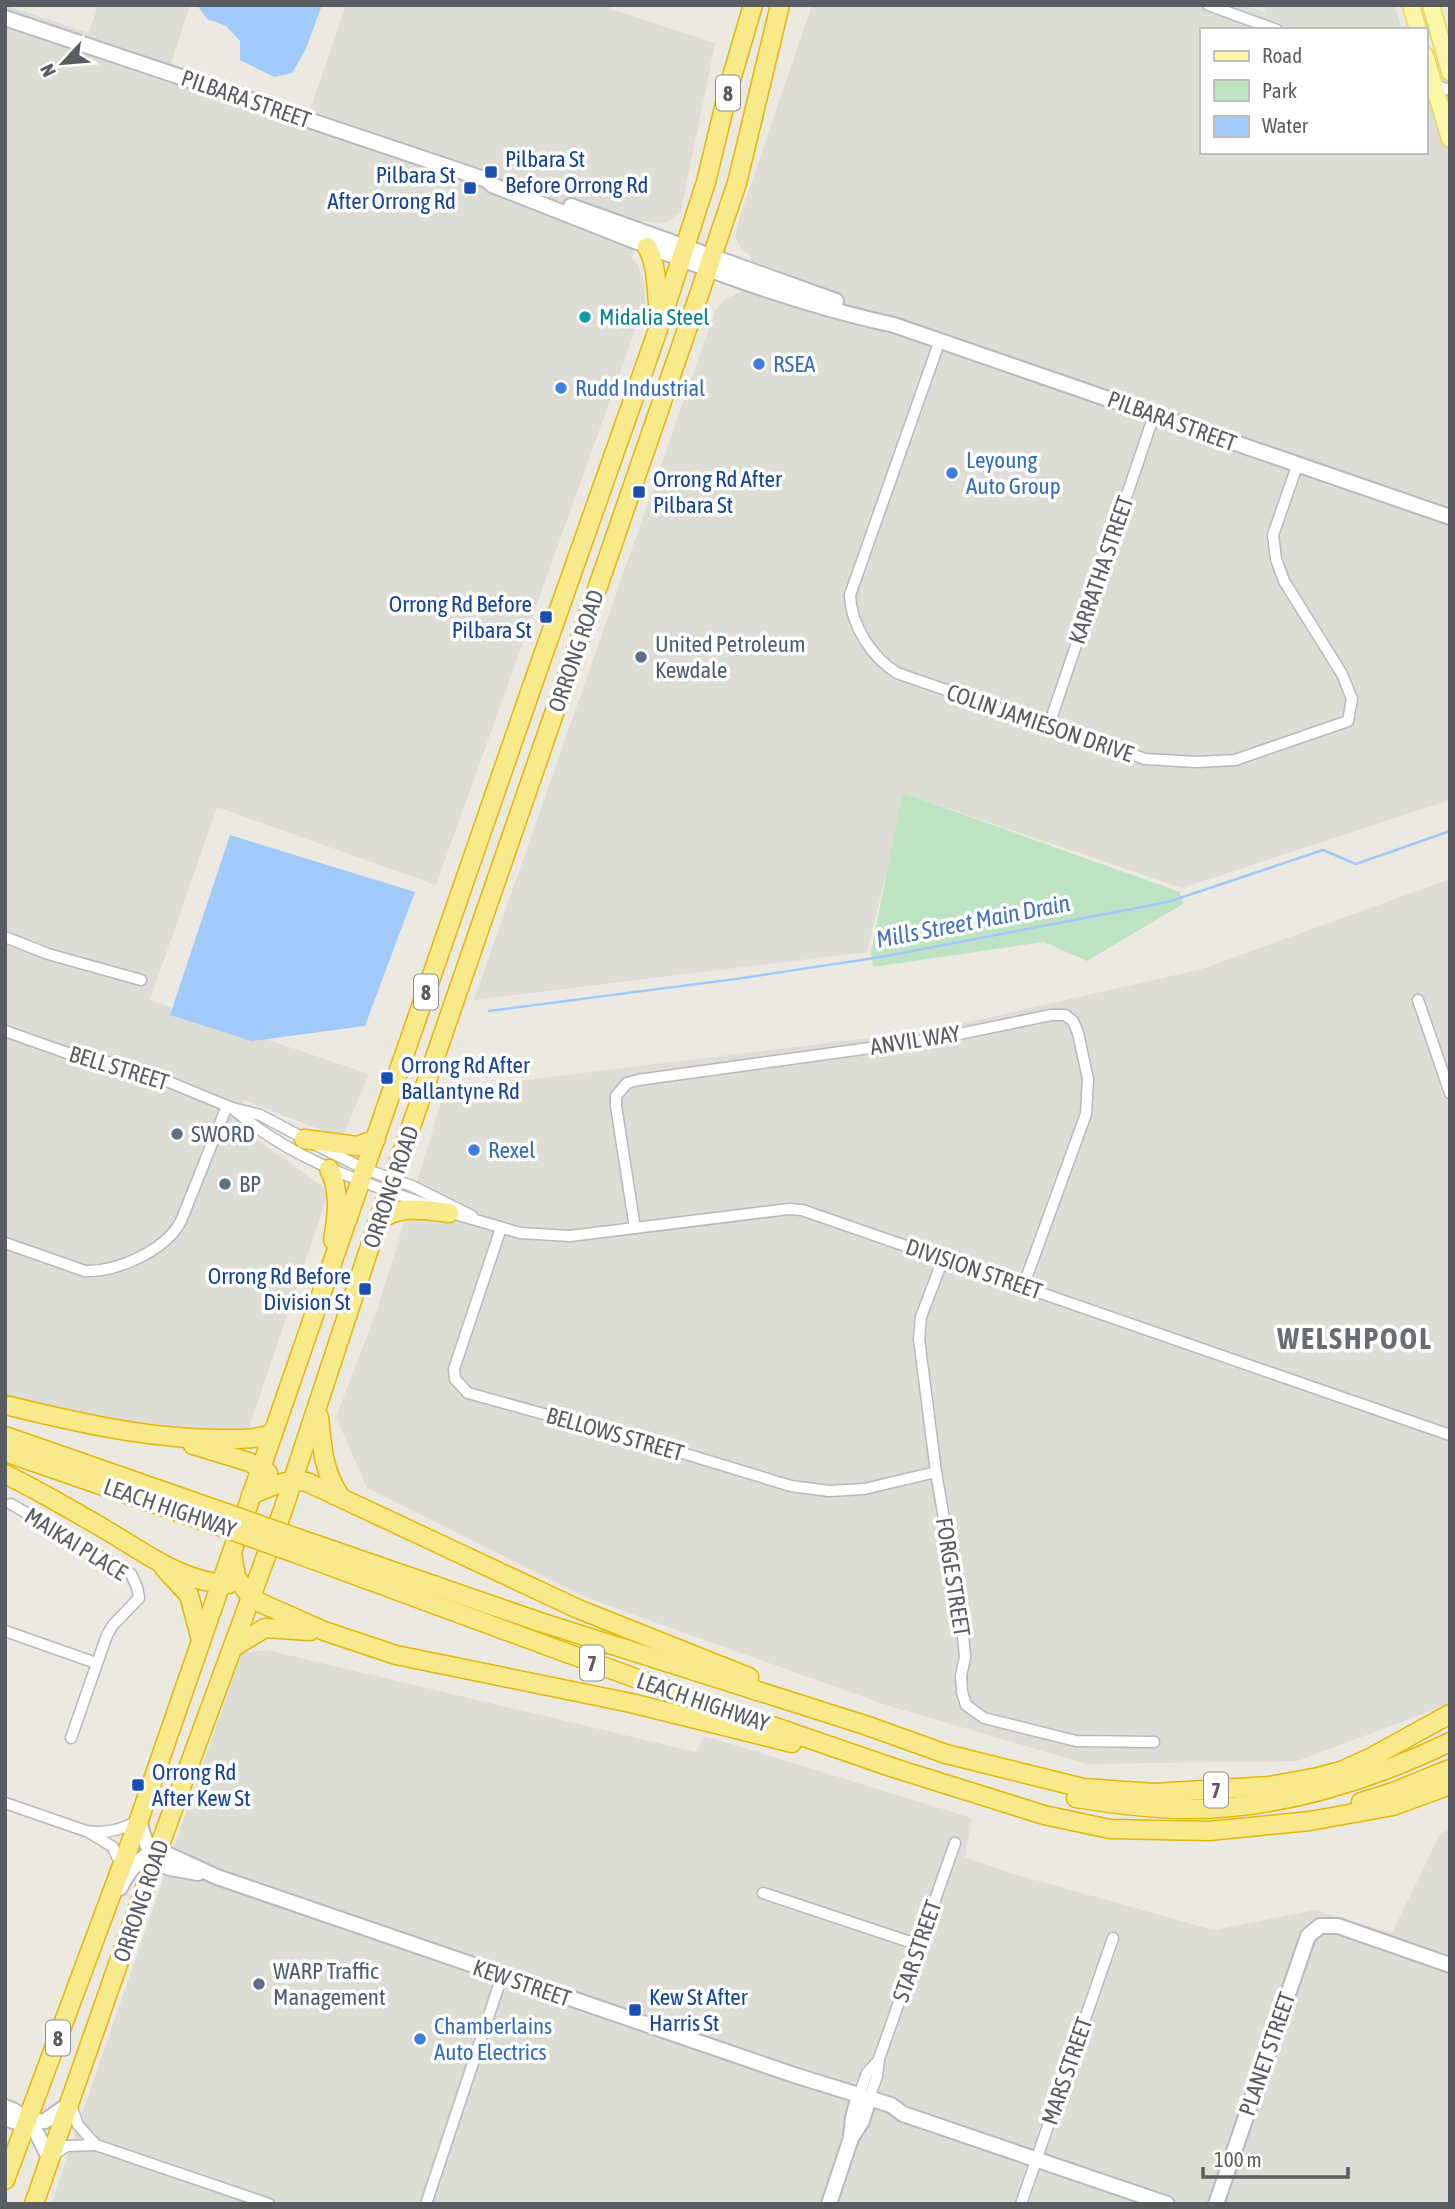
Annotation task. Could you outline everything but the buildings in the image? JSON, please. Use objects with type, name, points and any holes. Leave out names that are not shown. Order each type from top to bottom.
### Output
[{"type":"highway","name":"ORRONG ROAD","points":[[5,2180],[139,1820],[661,321],[706,182],[729,87],[753,5]]},
{"type":"highway","name":"ORRONG ROAD","points":[[34,2204],[155,1855],[283,1510],[285,1482],[318,1410],[378,1222],[737,183],[780,5]]},
{"type":"highway","points":[[647,247],[655,265],[656,299],[661,321]]},
{"type":"highway","points":[[304,1139],[357,1146],[376,1139]]},
{"type":"highway","points":[[324,1288],[336,1217],[335,1186],[329,1170]]},
{"type":"highway","points":[[378,1222],[391,1213],[411,1209],[449,1213]]},
{"type":"highway","points":[[5,1405],[48,1416],[186,1439],[254,1439],[273,1433]]},
{"type":"highway","points":[[318,1410],[324,1464],[331,1483],[340,1496]]},
{"type":"highway","name":"LEACH HIGHWAY","points":[[5,1436],[673,1692],[894,1768],[1044,1815],[1110,1829],[1209,1831],[1255,1828]]},
{"type":"highway","points":[[169,1437],[261,1467],[285,1482]]},
{"type":"highway","name":"LEACH HIGHWAY","points":[[5,1452],[224,1520]]},
{"type":"highway","points":[[5,1474],[57,1501],[158,1563],[220,1584],[239,1583],[264,1564]]},
{"type":"highway","points":[[251,1495],[285,1482],[307,1482],[578,1609],[865,1725]]},
{"type":"highway","name":"LEACH HIGHWAY","points":[[295,1545],[865,1725],[970,1762]]},
{"type":"highway","points":[[232,1552],[233,1566],[239,1583],[258,1603],[324,1631],[396,1655],[631,1703],[894,1768]]},
{"type":"highway","points":[[158,1563],[189,1595],[201,1640]]},
{"type":"highway","points":[[234,1647],[265,1628],[324,1631]]},
{"type":"highway","name":"7","points":[[970,1762],[1083,1788],[1107,1790],[1154,1793],[1270,1786],[1341,1771],[1373,1757],[1450,1714]]},
{"type":"highway","name":"7","points":[[970,1762],[1014,1781],[1066,1796],[1120,1805],[1189,1809],[1261,1803],[1322,1790],[1387,1770],[1450,1742]]},
{"type":"highway","name":"7","points":[[1255,1828],[1345,1808],[1450,1769]]},
{"type":"highway","name":"7","points":[[1255,1828],[1393,1806],[1450,1785]]},
{"type":"main road","points":[[1411,5],[1417,28]]},
{"type":"main road","points":[[1431,5],[1450,72]]},
{"type":"main road","points":[[1427,61],[1450,139]]},
{"type":"street","points":[[1208,5],[1272,28]]},
{"type":"street","name":"PILBARA STREET","points":[[6,22],[487,180],[494,179],[684,253],[865,311],[894,324],[1297,466],[1450,517]]},
{"type":"street","name":"PILBARA STREET","points":[[487,180],[492,185],[647,247],[684,253]]},
{"type":"street","name":"COLIN JAMIESON DRIVE","points":[[940,340],[850,595],[851,610],[881,662],[897,673],[1144,759],[1197,762],[1235,760],[1348,721],[1352,699],[1342,674],[1284,581],[1276,559],[1273,536],[1297,466]]},
{"type":"street","name":"KARRATHA STREET","points":[[1049,725],[1154,415]]},
{"type":"street","points":[[5,937],[48,954],[141,980]]},
{"type":"street","points":[[1418,1000],[1450,1093]]},
{"type":"street","name":"ANVIL WAY","points":[[635,1228],[616,1106],[616,1096],[627,1083],[711,1068],[935,1039],[1051,1015],[1065,1015],[1073,1021],[1078,1033],[1088,1079],[1086,1114],[1023,1287]]},
{"type":"street","name":"BELL STREET","points":[[5,1031],[70,1054],[101,1060],[162,1079],[230,1107],[260,1115],[363,1176]]},
{"type":"street","points":[[5,1243],[85,1271],[107,1270],[160,1246],[176,1231],[230,1107]]},
{"type":"street","name":"BELL STREET","points":[[230,1107],[253,1126],[329,1170],[363,1176]]},
{"type":"street","points":[[363,1176],[392,1185]]},
{"type":"street","name":"DIVISION STREET","points":[[392,1185],[449,1213],[501,1228],[541,1235],[570,1236],[789,1209],[802,1210],[1450,1434]]},
{"type":"street","name":"DIVISION STREET","points":[[392,1185],[483,1222]]},
{"type":"street","name":"BELLOWS STREET","points":[[501,1228],[454,1369],[455,1379],[468,1393],[791,1486],[829,1491],[864,1489],[936,1472]]},
{"type":"street","name":"FORGE STREET","points":[[943,1259],[921,1317],[919,1339],[936,1472],[962,1624],[965,1657],[961,1676],[966,1705],[984,1718],[1076,1741],[1154,1742]]},
{"type":"street","name":"MAIKAI PLACE","points":[[11,1504],[131,1574],[137,1587],[139,1598],[113,1625],[96,1663],[71,1738]]},
{"type":"street","points":[[5,1631],[96,1663]]},
{"type":"street","points":[[5,1803],[86,1831],[113,1847],[121,1868]]},
{"type":"street","points":[[86,1831],[108,1832],[139,1820],[155,1855],[131,1869],[89,1956]]},
{"type":"street","name":"STAR STREET","points":[[829,2204],[851,2138],[862,2121],[867,2073],[879,2059],[955,1843]]},
{"type":"street","name":"KEW STREET","points":[[155,1855],[170,1868],[217,1877],[863,2101],[891,2105],[903,2114],[1167,2204]]},
{"type":"street","points":[[763,1893],[919,1945]]},
{"type":"street","name":"PLANET STREET","points":[[1216,2204],[1308,1936],[1320,1926],[1338,1926],[1450,1965]]},
{"type":"street","name":"MARS STREET","points":[[1021,2204],[1113,1938]]},
{"type":"street","points":[[426,2204],[502,1976]]},
{"type":"street","points":[[5,2118],[16,2122],[45,2121],[71,2103],[78,2125],[96,2145]]},
{"type":"street","points":[[5,2107],[19,2112],[35,2129],[49,2158],[66,2146],[96,2145],[269,2204]]},
{"type":"shaded area","points":[[5,5],[89,33],[98,5],[190,5],[171,63],[310,110],[346,5],[612,5],[611,9],[715,43],[681,211],[671,220],[660,224],[643,221],[632,258],[638,265],[645,286],[645,303],[436,885],[217,807],[150,1000],[369,1074],[342,1138],[244,1100],[237,1125],[329,1191],[236,1466],[5,1398]]},
{"type":"shaded area","points":[[812,5],[1243,5],[1265,12],[1264,5],[1395,5],[1401,28],[1200,28],[1200,154],[1427,154],[1427,72],[1450,77],[1450,800],[1182,888],[906,794],[867,952],[474,1000],[715,311],[724,300],[741,291],[751,257],[742,250],[735,237]]},
{"type":"shaded area","points":[[1450,879],[1450,1704],[1297,1761],[1087,1764],[889,1706],[587,1598],[367,1488],[336,1417],[378,1307],[445,1090],[934,1030],[1202,969]]},
{"type":"shaded area","points":[[267,1650],[696,1752],[705,1736],[972,1818],[965,1857],[1004,1871],[1213,1930],[1315,1910],[1392,1933],[1440,1834],[1450,1829],[1450,2204],[51,2204],[241,1653]]},
{"type":"green space","points":[[903,793],[1180,892],[1183,904],[1087,961],[1044,942],[873,967],[871,952]]},
{"type":"water","points":[[200,5],[322,5],[305,51],[292,73],[274,77],[240,60],[240,41],[226,26],[207,19],[199,8]]},
{"type":"water","points":[[230,835],[415,892],[365,1026],[252,1041],[170,1015]]},
{"type":"waterway","name":"Mills Street Main Drain","points":[[489,1011],[881,957],[1168,902],[1323,850],[1356,864],[1450,831]]},
{"type":"place","name":"Pilbara St Before Orrong Rd","points":[[491,172]]},
{"type":"place","name":"Pilbara St After Orrong Rd","points":[[470,188]]},
{"type":"place","name":"Midalia Steel","points":[[585,317]]},
{"type":"place","name":"RSEA","points":[[759,364]]},
{"type":"place","name":"Rudd Industrial","points":[[561,388]]},
{"type":"place","name":"Leyoung Auto Group","points":[[952,473]]},
{"type":"place","name":"Orrong Rd After Pilbara St","points":[[639,492]]},
{"type":"place","name":"Orrong Rd Before Pilbara St","points":[[546,617]]},
{"type":"place","name":"United Petroleum Kewdale","points":[[641,657]]},
{"type":"place","name":"Orrong Rd After Ballantyne Rd","points":[[387,1078]]},
{"type":"place","name":"SWORD","points":[[177,1134]]},
{"type":"place","name":"Rexel","points":[[474,1150]]},
{"type":"place","name":"BP","points":[[225,1184]]},
{"type":"place","name":"Orrong Rd Before Division St","points":[[365,1289]]},
{"type":"place","name":"Orrong Rd After Kew St","points":[[138,1785]]},
{"type":"place","name":"WARP Traffic Management","points":[[259,1984]]},
{"type":"place","name":"Kew St After Harris St","points":[[635,2010]]},
{"type":"place","name":"Chamberlains Auto Electrics","points":[[420,2039]]},
{"type":"district","name":"WELSHPOOL","points":[[1355,1338]]}]
